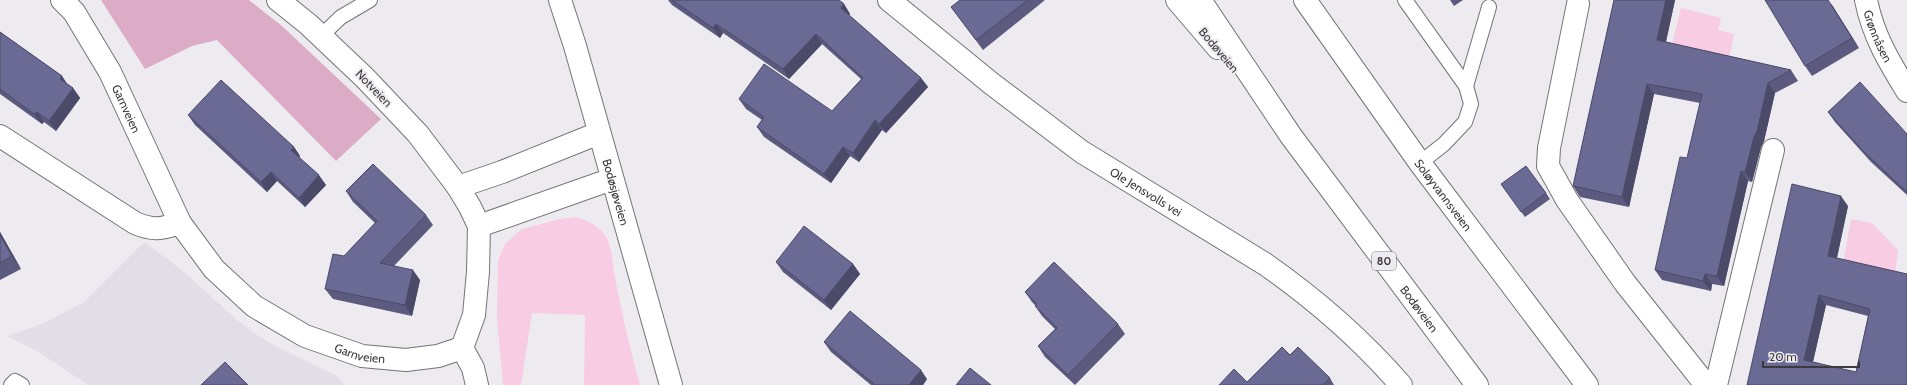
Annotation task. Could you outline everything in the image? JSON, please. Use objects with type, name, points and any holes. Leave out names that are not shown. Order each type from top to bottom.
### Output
[{"type":"street","name":"Garnveien","points":[[62,0],[74,12],[110,72],[180,223],[214,269],[254,306],[305,336],[362,356],[406,360],[438,356],[462,348]]},
{"type":"street","name":"Notveien","points":[[278,0],[321,36],[365,78],[418,134],[458,186],[479,226]]},
{"type":"street","name":"Bodøsjøveien","points":[[560,0],[671,385]]},
{"type":"street","name":"Ole Jensvolls vei","points":[[889,0],[992,84],[1082,152],[1192,221],[1265,264],[1293,284],[1326,310],[1358,339],[1401,385]]},
{"type":"street","name":"Bodøveien","points":[[1177,0],[1291,136]]},
{"type":"street","name":"Bodøveien","points":[[1200,0],[1291,136],[1477,385]]},
{"type":"street","name":"Soløyvannsveien","points":[[1305,0],[1420,163],[1586,385]]},
{"type":"street","name":"Grønnåsen","points":[[1866,0],[1870,22],[1884,55],[1907,90]]},
{"type":"street","points":[[1578,4],[1549,148],[1548,166],[1567,200],[1625,283],[1706,385]]},
{"type":"street","points":[[458,186],[502,172],[599,133]]},
{"type":"street","points":[[0,136],[135,223],[150,229],[163,228],[180,223]]},
{"type":"street","points":[[1716,385],[1773,150]]},
{"type":"street","points":[[477,385],[473,368],[462,348],[474,315],[478,272],[479,226],[612,180]]},
{"type":"lane","points":[[321,36],[341,18],[370,0]]},
{"type":"lane","points":[[1405,0],[1466,86],[1471,104],[1465,122],[1444,144],[1420,163]]},
{"type":"lane","points":[[1466,86],[1489,6]]},
{"type":"lane","points":[[11,385],[15,381],[22,385]]},
{"type":"shaded area","points":[[101,0],[249,0],[282,26],[381,119],[336,161],[217,40],[192,46],[145,69]]},
{"type":"shaded area","points":[[1681,8],[1721,18],[1718,30],[1734,34],[1729,59],[1672,45]]},
{"type":"shaded area","points":[[576,217],[595,225],[604,234],[609,244],[623,318],[640,385],[584,385],[585,315],[532,313],[521,385],[503,385],[497,317],[498,260],[505,244],[522,229],[560,219]]},
{"type":"shaded area","points":[[1851,219],[1872,223],[1898,250],[1895,274],[1843,264]]},
{"type":"shaded area","points":[[146,243],[183,271],[237,320],[257,335],[279,348],[337,376],[344,385],[88,385],[37,351],[7,336],[42,324],[84,302],[140,246]]},
{"type":"building","points":[[672,0],[839,0],[844,4],[841,8],[921,78],[879,124],[875,120],[853,153],[843,147],[824,174],[757,127],[764,117],[739,99],[764,64],[832,111],[863,78],[816,34],[783,69],[716,24],[713,28]]},
{"type":"building","points":[[960,0],[1028,0],[976,40],[951,7]]},
{"type":"building","points":[[1614,0],[1666,0],[1657,40],[1791,70],[1768,83],[1757,131],[1745,172],[1741,171],[1717,276],[1705,274],[1703,281],[1655,270],[1680,157],[1687,158],[1702,94],[1647,84],[1622,197],[1573,186]]},
{"type":"building","points":[[1765,0],[1828,0],[1852,38],[1805,66]]},
{"type":"building","points":[[0,32],[62,76],[60,79],[73,88],[49,121],[37,112],[34,114],[0,89]]},
{"type":"building","points":[[221,80],[294,147],[291,150],[319,175],[299,198],[271,172],[261,182],[188,115]]},
{"type":"building","points":[[1860,82],[1907,134],[1907,192],[1864,152],[1828,112]]},
{"type":"building","points":[[373,164],[426,215],[380,263],[413,270],[405,305],[325,289],[333,254],[344,256],[377,221],[346,191]]},
{"type":"building","points":[[1526,166],[1546,193],[1521,212],[1501,184]]},
{"type":"building","points":[[1792,184],[1841,196],[1828,256],[1907,274],[1907,385],[1747,385]],"holes":[[[1819,295],[1870,309],[1856,372],[1804,360]]]},
{"type":"building","points":[[804,226],[853,264],[824,300],[776,262]]},
{"type":"building","points":[[0,235],[12,256],[0,263]]},
{"type":"building","points":[[1054,262],[1118,324],[1068,375],[1038,346],[1057,328],[1035,306],[1037,304],[1025,292]]},
{"type":"building","points":[[850,311],[921,370],[909,385],[873,385],[874,384],[824,342]]},
{"type":"building","points":[[1282,347],[1290,355],[1298,347],[1330,378],[1323,385],[1219,385],[1234,369],[1247,382]]},
{"type":"building","points":[[225,362],[248,385],[201,385]]},
{"type":"building","points":[[970,368],[991,385],[956,385]]}]
